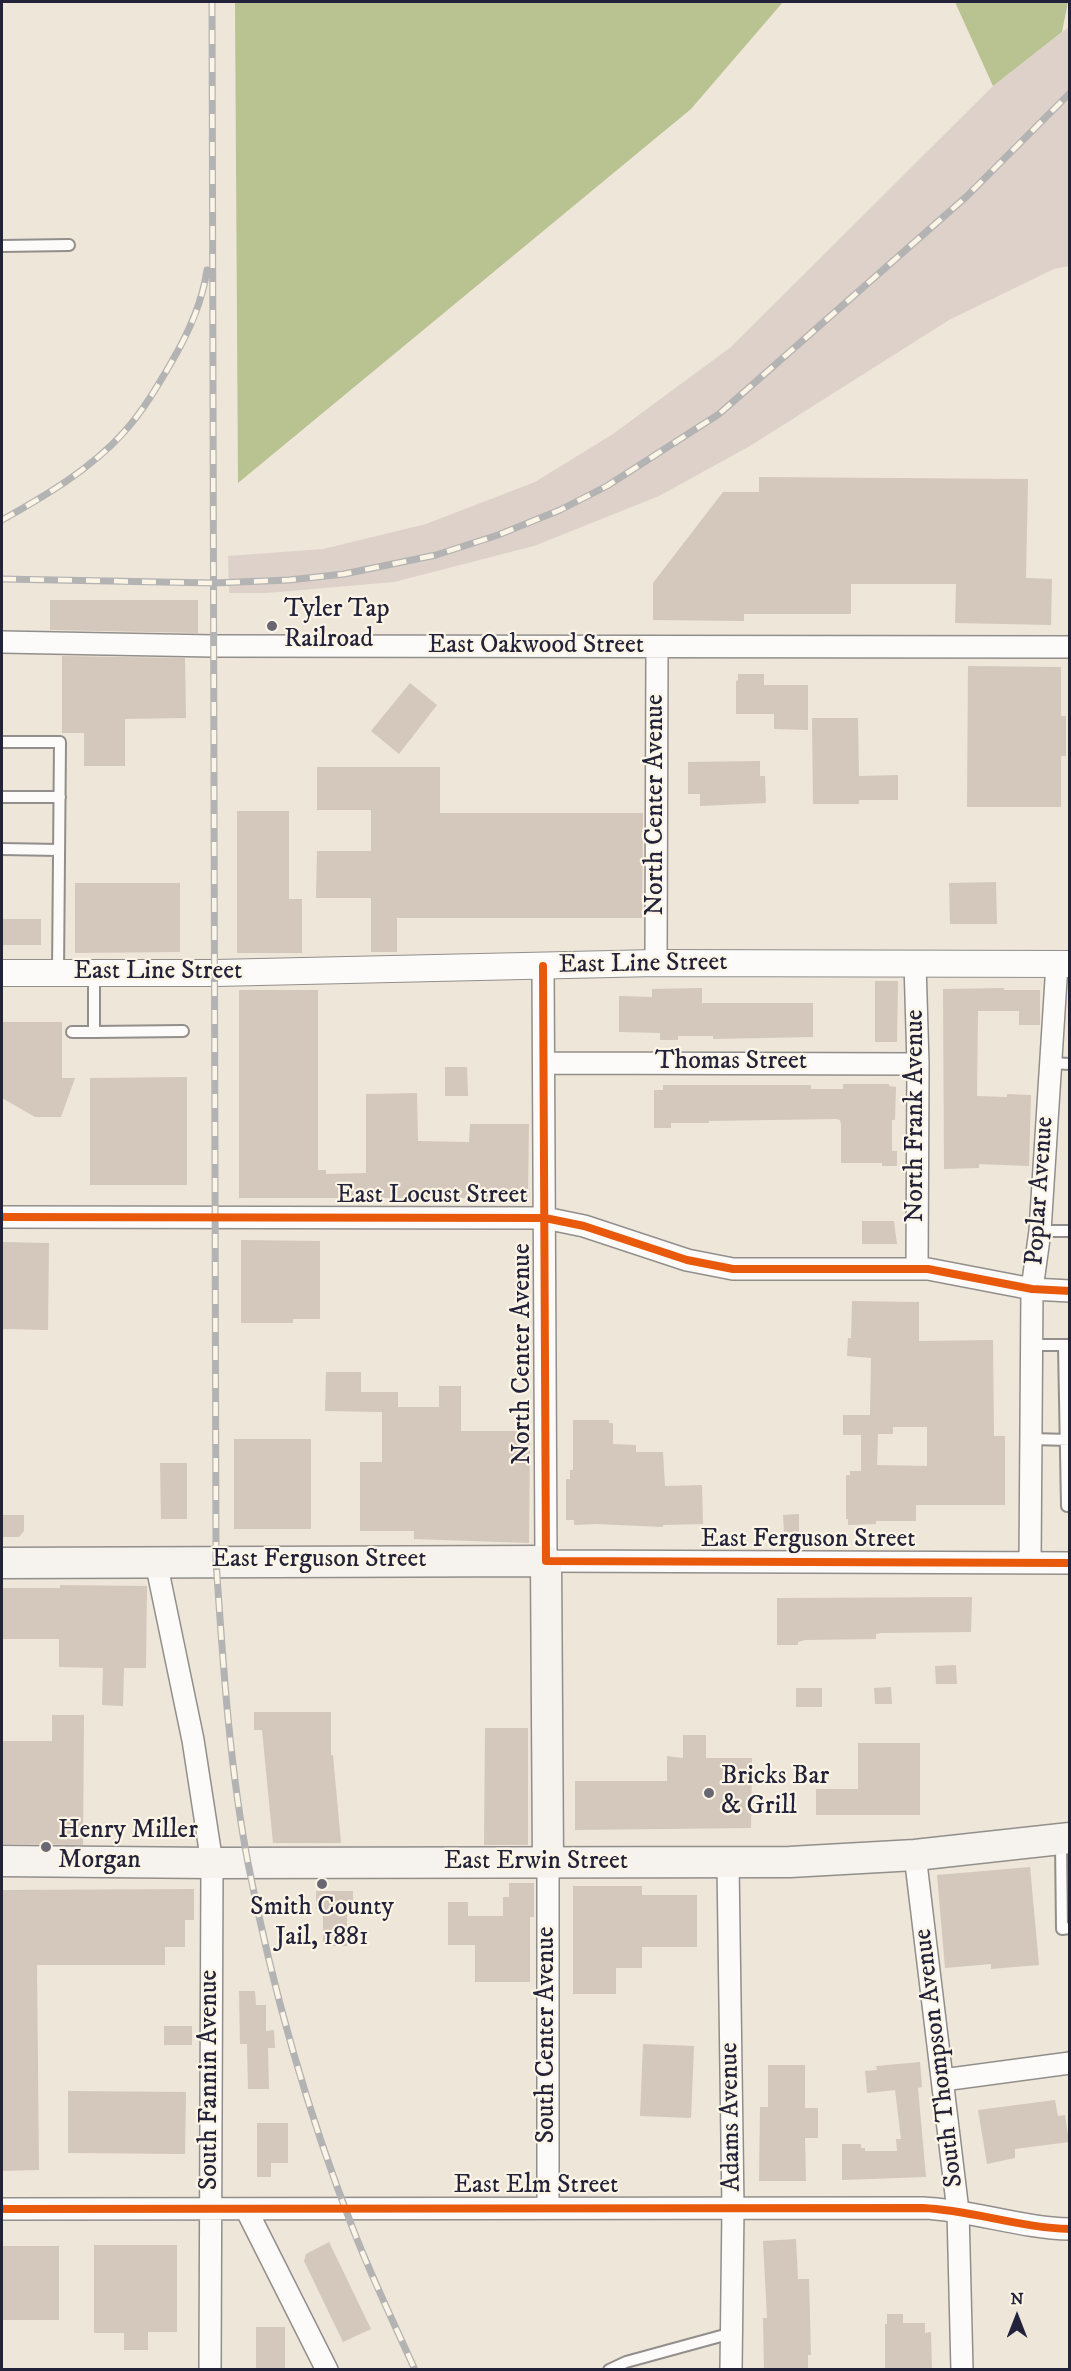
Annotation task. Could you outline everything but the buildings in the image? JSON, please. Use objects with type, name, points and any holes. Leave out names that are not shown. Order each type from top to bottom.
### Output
[{"type":"main road","name":"East Ferguson Street","points":[[2,1563],[546,1561]]},
{"type":"main road","name":"North Center Avenue","points":[[546,1561],[548,1863]]},
{"type":"main road","name":"East Erwin Street","points":[[2,1861],[728,1864],[915,1855],[1065,1838]]},
{"type":"street","name":"East Oakwood Street","points":[[2,642],[213,646],[1070,647]]},
{"type":"street","name":"North Center Avenue","points":[[656,963],[657,648]]},
{"type":"street","name":"East Line Street","points":[[2,973],[215,973],[656,963],[1063,964]]},
{"type":"street","name":"North Frank Avenue","points":[[915,963],[918,1064],[917,1269]]},
{"type":"street","name":"Poplar Avenue","points":[[1030,1563],[1032,1289],[1060,1064],[1063,964]]},
{"type":"street","name":"North Center Avenue","points":[[543,966],[546,1561]]},
{"type":"street","name":"Thomas Street","points":[[544,1063],[918,1064]]},
{"type":"street","name":"East Locust Street","points":[[2,1217],[544,1218],[584,1226],[708,1265],[733,1269],[937,1270],[1032,1289],[1070,1291]]},
{"type":"street","name":"East Ferguson Street","points":[[546,1561],[1070,1563]]},
{"type":"street","name":"South Fannin Avenue","points":[[156,1562],[193,1740],[212,1863],[210,2370]]},
{"type":"street","name":"South Thompson Avenue","points":[[915,1855],[958,2211],[962,2370]]},
{"type":"street","name":"South Center Avenue","points":[[548,1863],[549,2208]]},
{"type":"street","name":"Adams Avenue","points":[[728,1864],[733,2208],[731,2370]]},
{"type":"street","points":[[943,2080],[1070,2062]]},
{"type":"street","name":"East Elm Street","points":[[2,2209],[923,2208],[958,2211],[1029,2226],[1070,2229]]},
{"type":"street","points":[[246,2209],[327,2370]]},
{"type":"lane","points":[[2,246],[69,245]]},
{"type":"lane","points":[[2,742],[60,742],[58,973]]},
{"type":"lane","points":[[2,797],[60,797]]},
{"type":"lane","points":[[2,849],[59,850]]},
{"type":"lane","points":[[94,973],[94,1032]]},
{"type":"lane","points":[[72,1032],[183,1031]]},
{"type":"lane","points":[[1040,1231],[1070,1231]]},
{"type":"lane","points":[[1032,1345],[1067,1345],[1067,1506],[1070,1506]]},
{"type":"lane","points":[[1031,1438],[1068,1439]]},
{"type":"lane","points":[[1065,1838],[1062,1929],[1070,1928]]},
{"type":"lane","points":[[609,2370],[732,2333]]},
{"type":"shaded area","points":[[1069,27],[1069,266],[1054,269],[949,320],[750,446],[659,496],[534,546],[394,582],[267,593],[229,593],[228,556],[323,549],[426,524],[535,482],[613,434],[731,347],[993,86]]},
{"type":"green space","points":[[235,2],[783,2],[691,109],[238,483]]},
{"type":"green space","points":[[955,2],[1068,2],[1062,32],[993,86]]},
{"type":"railway","points":[[212,2],[216,1561],[224,1675],[241,1825],[268,1956],[292,2048],[353,2229],[415,2370]]},
{"type":"railway","points":[[2,579],[214,583],[289,580],[344,574],[436,555],[498,535],[560,510],[607,486],[719,414],[966,197],[1070,93]]},
{"type":"railway","points":[[2,520],[82,470],[131,424],[155,390],[183,341],[198,307],[207,270]]},
{"type":"cycle path","points":[[543,966],[546,1561],[1070,1563]]},
{"type":"cycle path","points":[[2,1217],[545,1218],[584,1226],[687,1260],[733,1269],[928,1269],[1032,1289],[1070,1291]]},
{"type":"cycle path","points":[[2,2209],[923,2208],[960,2212],[1033,2226],[1070,2229]]},
{"type":"place","name":"Tyler Tap Railroad","points":[[272,626]]},
{"type":"place","name":"Bricks Bar & Grill","points":[[709,1793]]},
{"type":"place","name":"Henry Miller Morgan","points":[[46,1847]]},
{"type":"place","name":"Smith County Jail, 1881","points":[[322,1884]]}]
